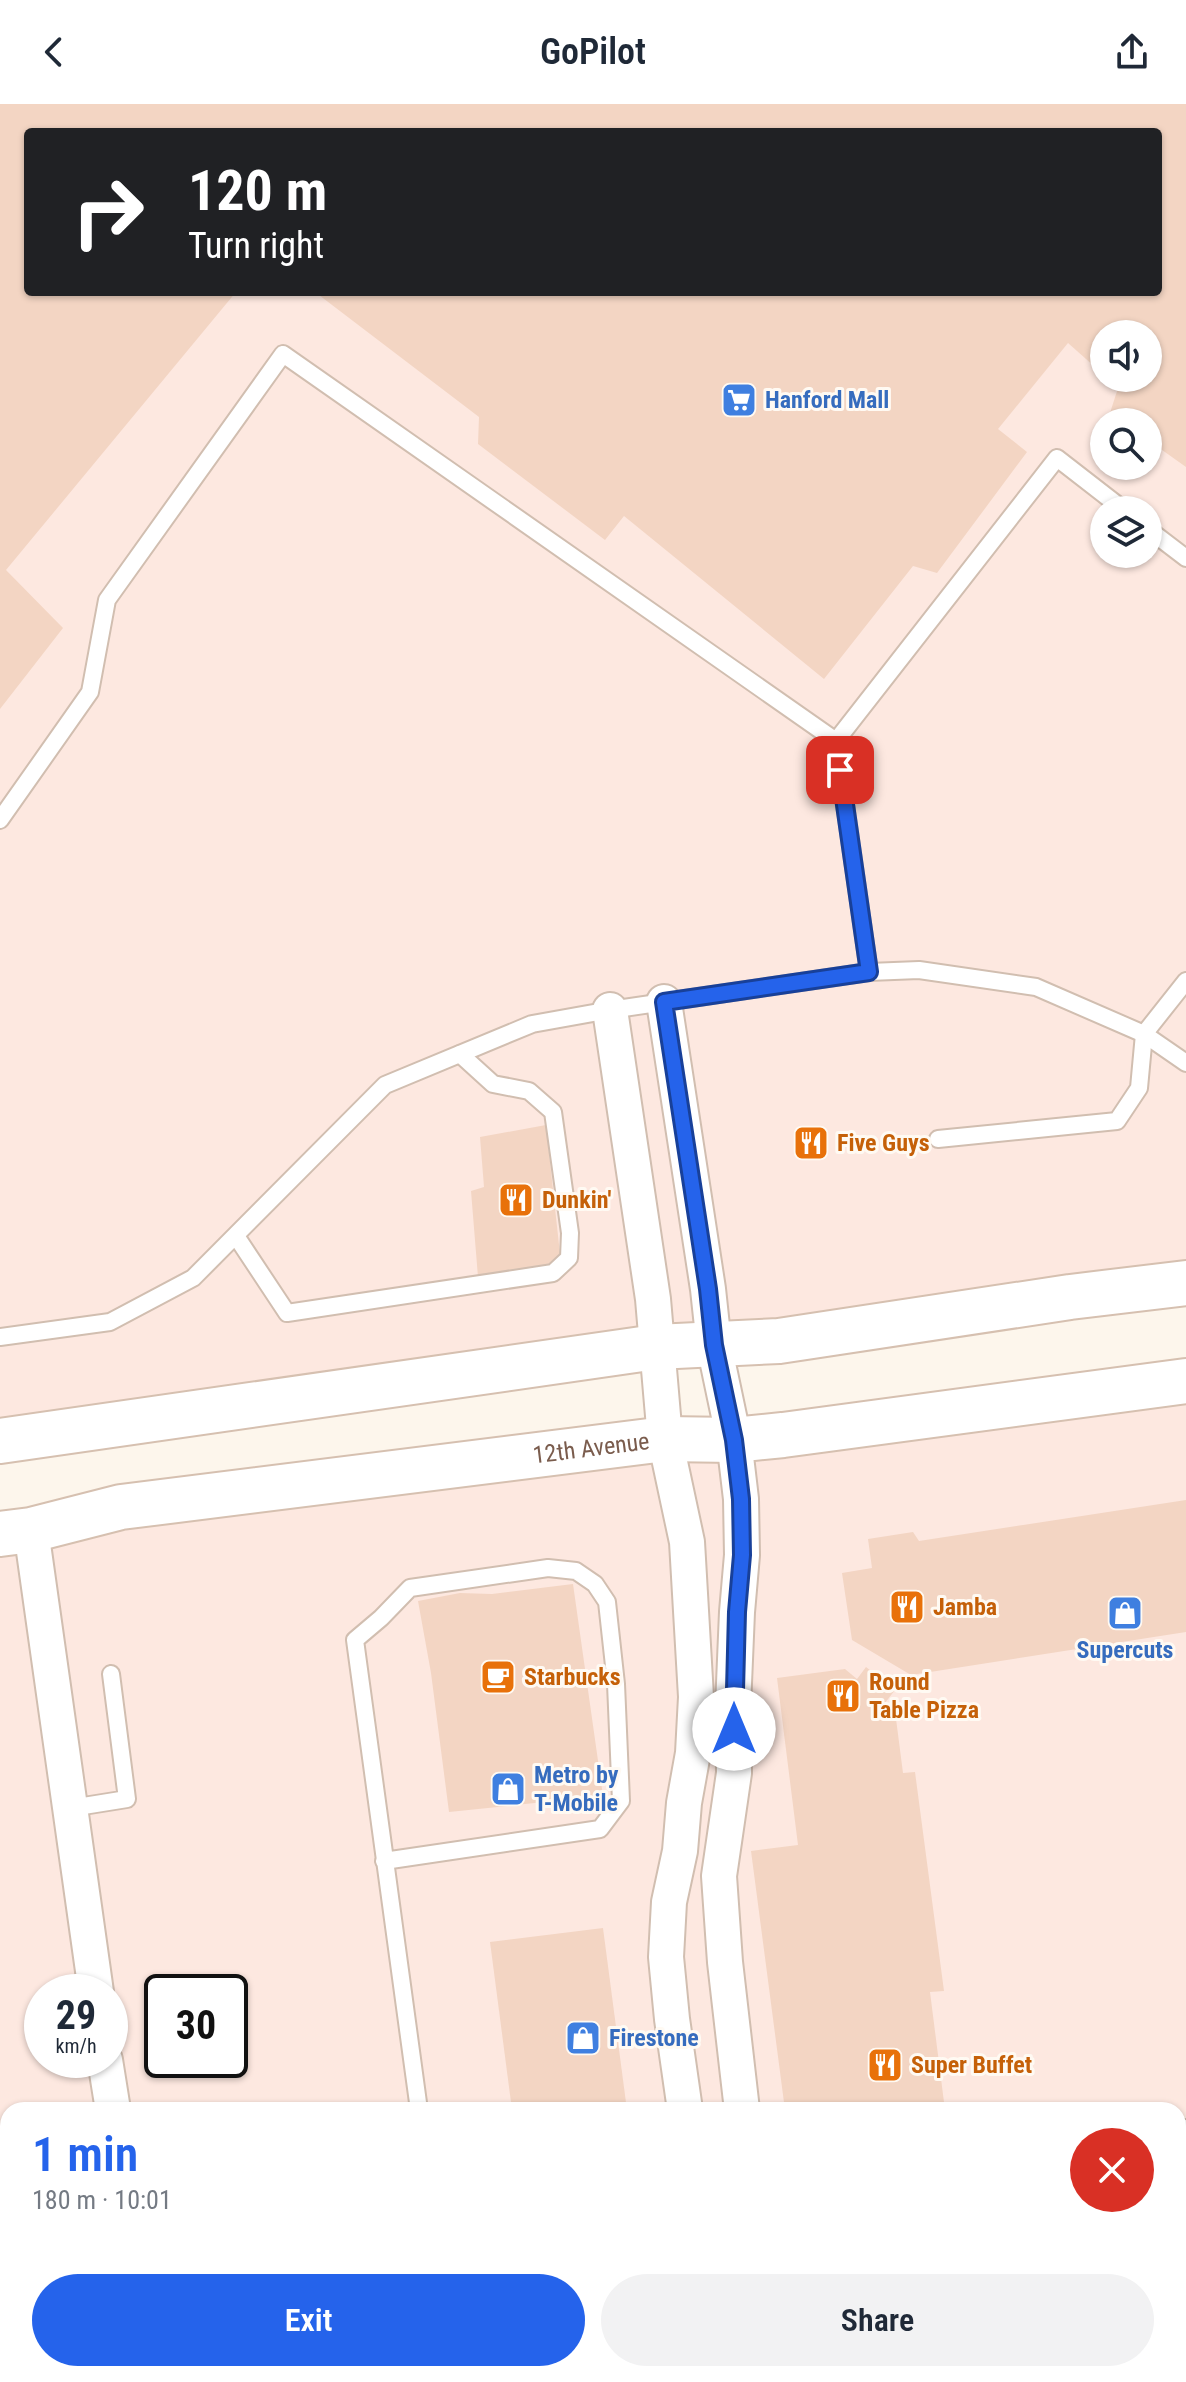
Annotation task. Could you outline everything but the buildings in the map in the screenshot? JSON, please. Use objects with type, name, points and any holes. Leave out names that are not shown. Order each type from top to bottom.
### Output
[{"type":"main road","points":[[0,1441],[656,1347],[779,1341],[1070,1297],[1186,1283]]},
{"type":"main road","name":"12th Avenue","points":[[15,1532],[121,1507],[665,1439],[734,1440],[1186,1381]]},
{"type":"street","points":[[664,1002],[714,1345],[734,1440],[741,1499],[742,1555],[735,1644],[734,1773],[719,1876],[741,2102]]},
{"type":"street","points":[[610,1010],[653,1299],[665,1439],[687,1542],[696,1697],[693,1753],[680,1851],[669,1902],[666,1957],[684,2102]]},
{"type":"street","points":[[15,1532],[71,1808],[94,1974]]},
{"type":"street","points":[[108,2078],[112,2102]]},
{"type":"lane","points":[[0,820],[90,692],[107,600],[283,354],[836,741]]},
{"type":"lane","points":[[869,972],[836,741],[1057,458],[1106,496]]},
{"type":"lane","points":[[1162,540],[1186,558]]},
{"type":"lane","points":[[0,1337],[110,1322],[193,1278],[385,1085],[532,1024],[869,972],[919,970],[1036,987],[1144,1034],[1186,1063]]},
{"type":"lane","points":[[938,1139],[1117,1121],[1139,1088],[1144,1034],[1186,981]]},
{"type":"lane","points":[[236,1236],[287,1313],[553,1273],[569,1258],[570,1233],[553,1112],[529,1091],[493,1084],[460,1054]]},
{"type":"lane","points":[[384,1861],[600,1829],[621,1801],[616,1684],[607,1602],[595,1584],[576,1571],[548,1568],[410,1588],[355,1640],[384,1861],[418,2102]]},
{"type":"lane","points":[[71,1808],[127,1799],[111,1674]]},
{"type":"shaded area","points":[[0,104],[1186,104],[1186,1284],[0,1441]]},
{"type":"shaded area","points":[[1186,1381],[1186,2102],[0,2102],[0,1534]]},
{"type":"place","name":"Hanford Mall","points":[[739,400]]},
{"type":"place","name":"Five Guys","points":[[811,1143]]},
{"type":"place","name":"Dunkin'","points":[[516,1200]]},
{"type":"place","name":"Jamba","points":[[907,1607]]},
{"type":"place","name":"Supercuts","points":[[1125,1613]]},
{"type":"place","name":"Starbucks","points":[[498,1677]]},
{"type":"place","name":"Round Table Pizza","points":[[843,1696]]},
{"type":"place","name":"Metro by T-Mobile","points":[[508,1789]]},
{"type":"place","name":"Firestone","points":[[583,2038]]},
{"type":"place","name":"Super Buffet","points":[[885,2065]]},
{"type":"route","points":[[734,1729],[742,1555],[741,1499],[734,1440],[714,1345],[664,1002],[869,972],[840,770]]}]
